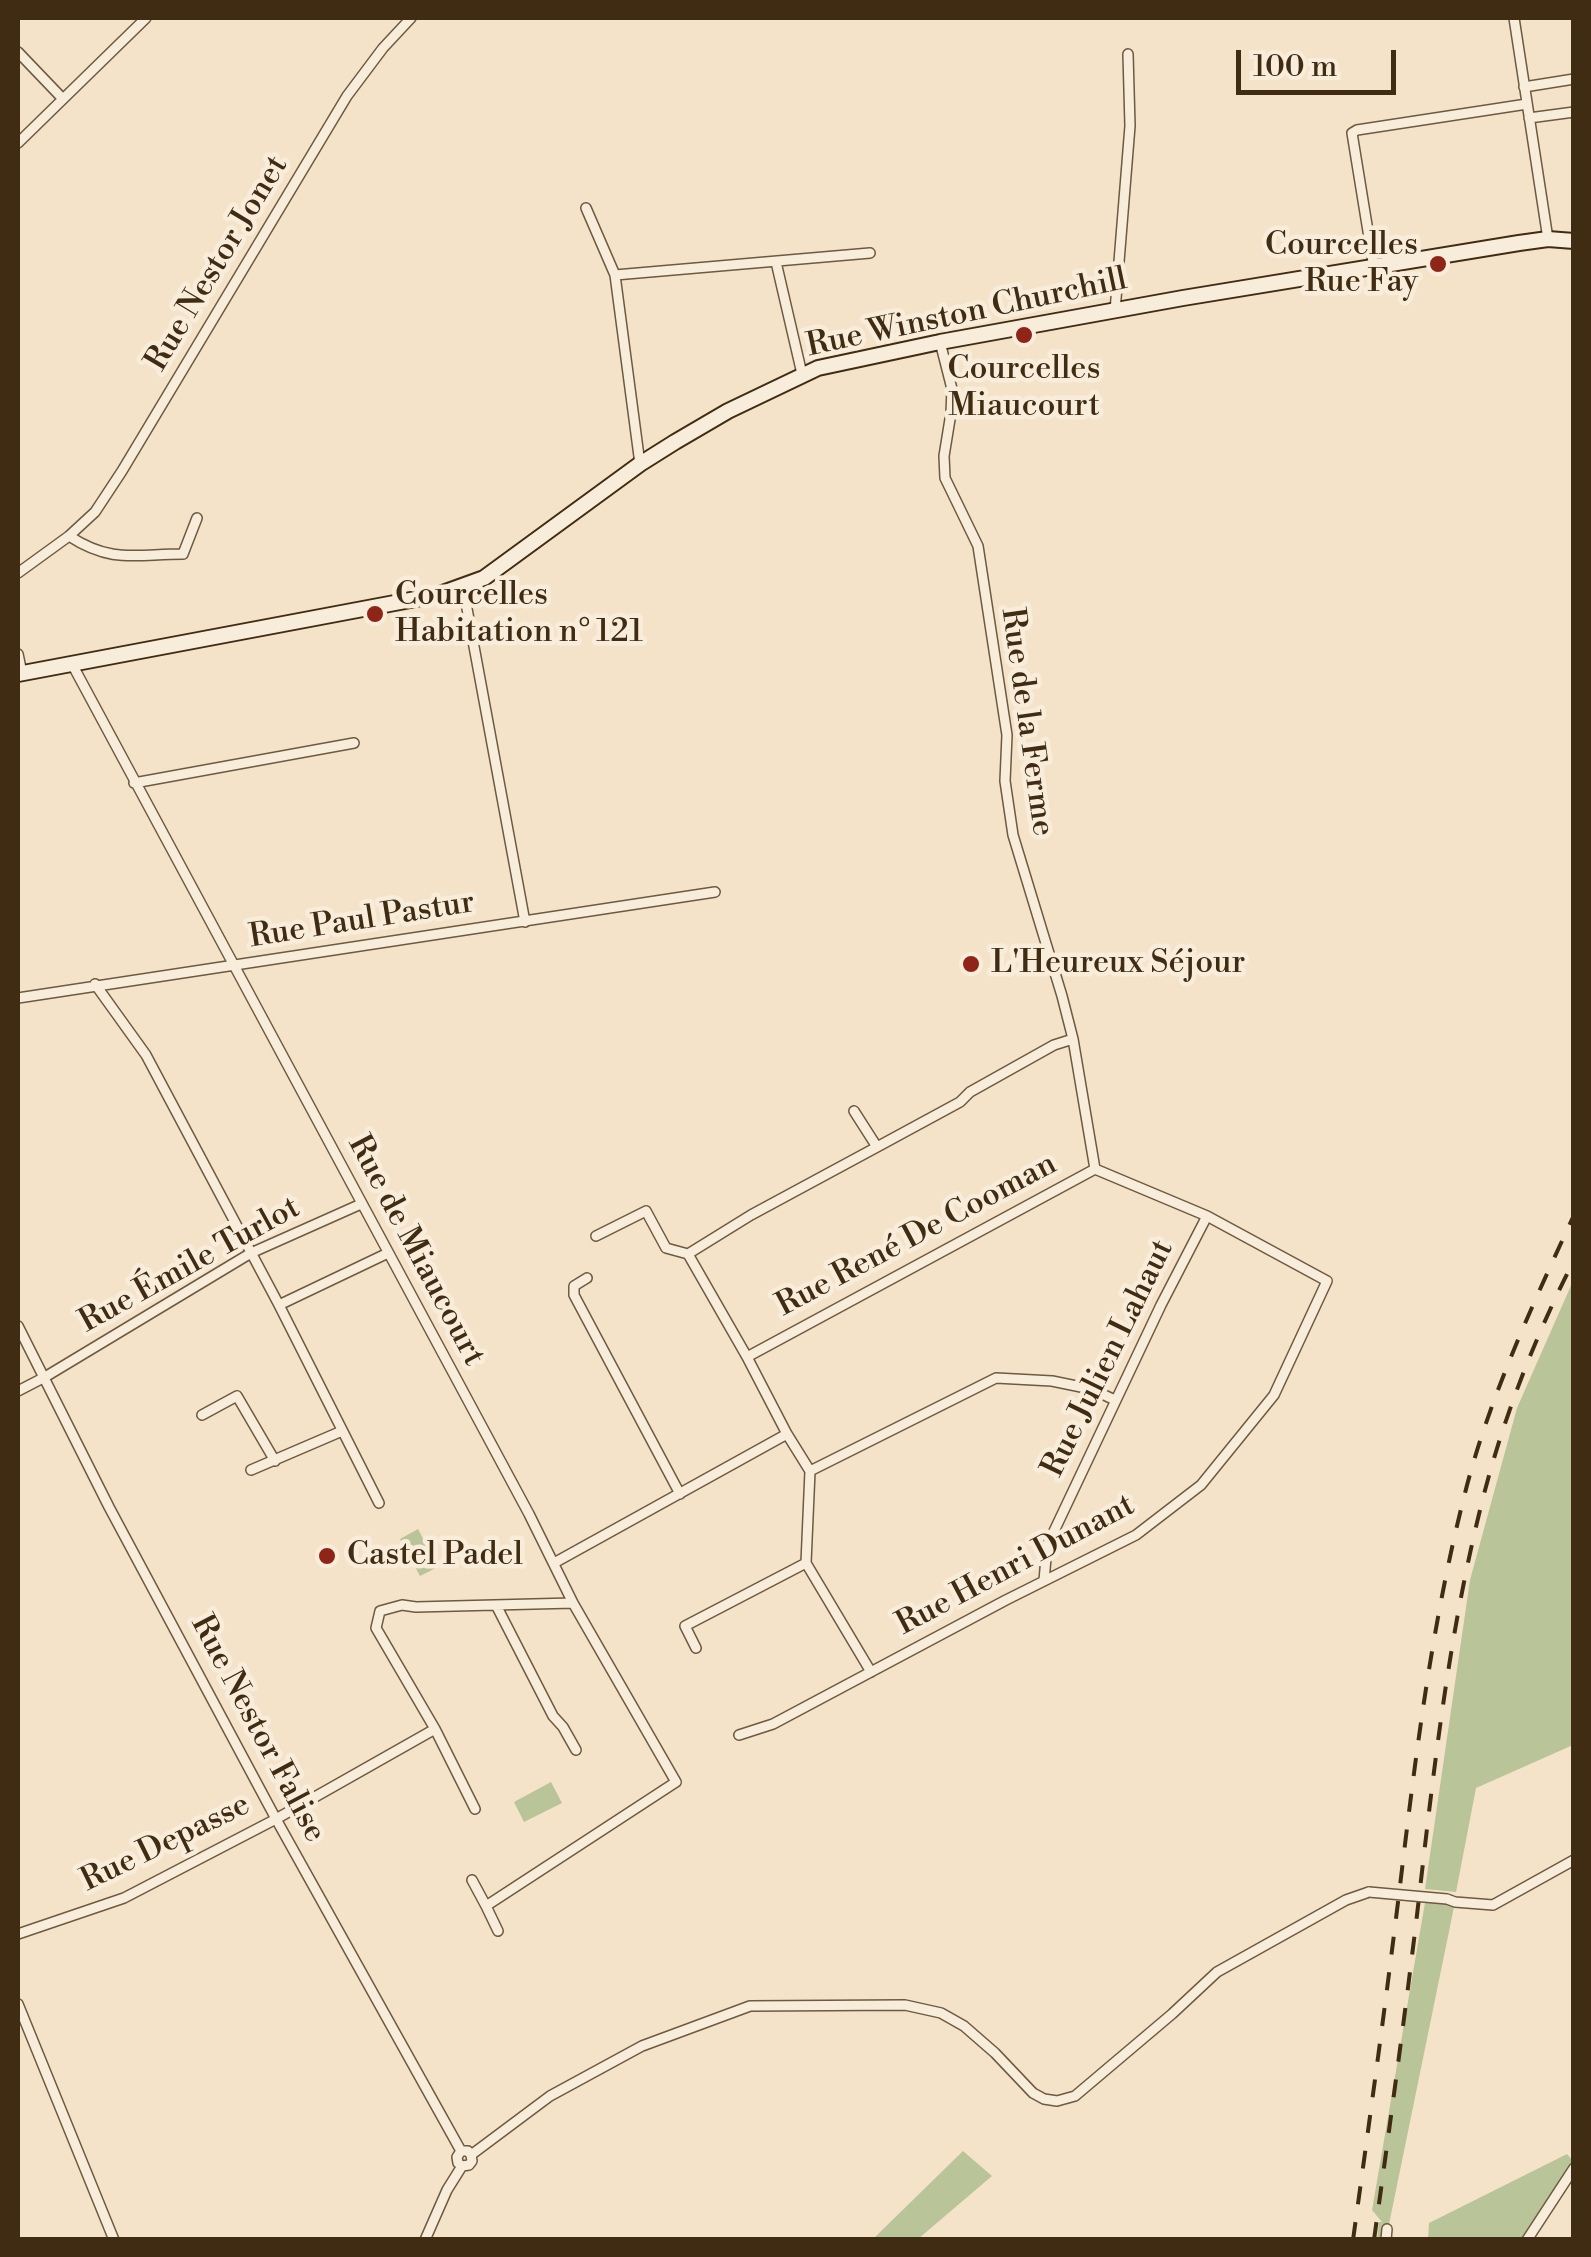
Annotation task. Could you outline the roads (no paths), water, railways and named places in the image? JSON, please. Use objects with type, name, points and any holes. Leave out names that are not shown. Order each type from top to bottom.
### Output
[{"type":"main road","name":"Rue Winston Churchill","points":[[20,674],[463,587],[484,578],[640,464],[728,410],[802,374],[940,342],[1114,311],[1548,239],[1574,241]]},
{"type":"street","points":[[18,143],[146,18]]},
{"type":"street","name":"Rue Nestor Jonet","points":[[18,572],[95,512],[347,96],[411,18]]},
{"type":"street","points":[[1514,18],[1548,239]]},
{"type":"street","points":[[18,52],[63,99]]},
{"type":"street","points":[[1114,311],[1130,126],[1128,54]]},
{"type":"street","points":[[1524,88],[1574,79]]},
{"type":"street","points":[[1374,268],[1352,133],[1527,104]]},
{"type":"street","points":[[1529,118],[1574,112]]},
{"type":"street","points":[[586,208],[615,275],[640,464]]},
{"type":"street","points":[[615,275],[870,253]]},
{"type":"street","points":[[776,262],[802,374]]},
{"type":"street","name":"Rue de la Ferme","points":[[940,342],[952,389],[945,478],[978,546],[1007,736],[1005,782],[1013,835],[1062,996],[1095,1169]]},
{"type":"street","points":[[69,536],[85,546],[121,557],[183,554],[197,518]]},
{"type":"street","points":[[463,587],[526,922]]},
{"type":"street","points":[[18,654],[20,674]]},
{"type":"street","name":"Rue de Miaucourt","points":[[72,664],[573,1603],[676,1782],[486,1906]]},
{"type":"street","points":[[134,782],[354,743]]},
{"type":"street","name":"Rue Paul Pastur","points":[[18,998],[714,892]]},
{"type":"street","points":[[95,984],[146,1055],[379,1503]]},
{"type":"street","points":[[688,1254],[751,1215],[960,1102],[970,1092],[1037,1054],[1072,1039]]},
{"type":"street","points":[[854,1111],[877,1147]]},
{"type":"street","name":"Rue René De Cooman","points":[[747,1357],[1095,1169],[1207,1216],[1326,1281]]},
{"type":"street","name":"Rue Émile Turlot","points":[[18,1391],[251,1253],[361,1204]]},
{"type":"street","points":[[596,1236],[646,1210],[666,1248],[688,1254],[810,1472],[806,1563],[871,1672]]},
{"type":"street","name":"Rue Julien Lahaut","points":[[1044,1581],[1047,1546],[1207,1216]]},
{"type":"street","points":[[278,1305],[388,1253]]},
{"type":"street","points":[[588,1278],[574,1286],[574,1295],[680,1494]]},
{"type":"street","name":"Rue Henri Dunant","points":[[739,1734],[773,1724],[1136,1535],[1202,1485],[1274,1395],[1326,1281]]},
{"type":"street","name":"Rue Nestor Falise","points":[[18,1326],[108,1507],[276,1818],[466,2153]]},
{"type":"street","points":[[810,1472],[996,1378],[1056,1382],[1091,1389],[1116,1400]]},
{"type":"street","points":[[202,1415],[237,1396],[275,1460]]},
{"type":"street","points":[[251,1470],[342,1432]]},
{"type":"street","points":[[554,1563],[787,1434]]},
{"type":"street","points":[[696,1648],[685,1626],[806,1563]]},
{"type":"street","points":[[475,1809],[435,1729],[376,1628],[380,1611],[402,1605],[573,1603]]},
{"type":"street","points":[[496,1605],[576,1750]]},
{"type":"street","name":"Rue Depasse","points":[[18,1934],[124,1898],[435,1729]]},
{"type":"street","points":[[425,2240],[446,2190],[462,2166],[456,2160],[550,2096],[642,2046],[750,2006],[904,2005],[941,2012],[995,2053],[1033,2093],[1057,2102],[1074,2096],[1217,1972],[1346,1900],[1370,1892],[1493,1904],[1574,1860]]},
{"type":"street","points":[[472,1880],[498,1931]]},
{"type":"street","points":[[18,2004],[114,2240]]},
{"type":"street","points":[[1528,2240],[1574,2168]]},
{"type":"railway","points":[[1353,2240],[1418,1744],[1452,1546],[1498,1389],[1574,1215]]},
{"type":"railway","points":[[1374,2240],[1443,1707],[1470,1553],[1510,1409],[1574,1260]]},
{"type":"place","name":"Courcelles Rue Fay","points":[[1438,264]]},
{"type":"place","name":"Courcelles Miaucourt","points":[[1024,335]]},
{"type":"place","name":"Courcelles Habitation n° 121","points":[[375,614]]},
{"type":"place","name":"L'Heureux Séjour","points":[[971,964]]},
{"type":"place","name":"Castel Padel","points":[[327,1556]]}]
